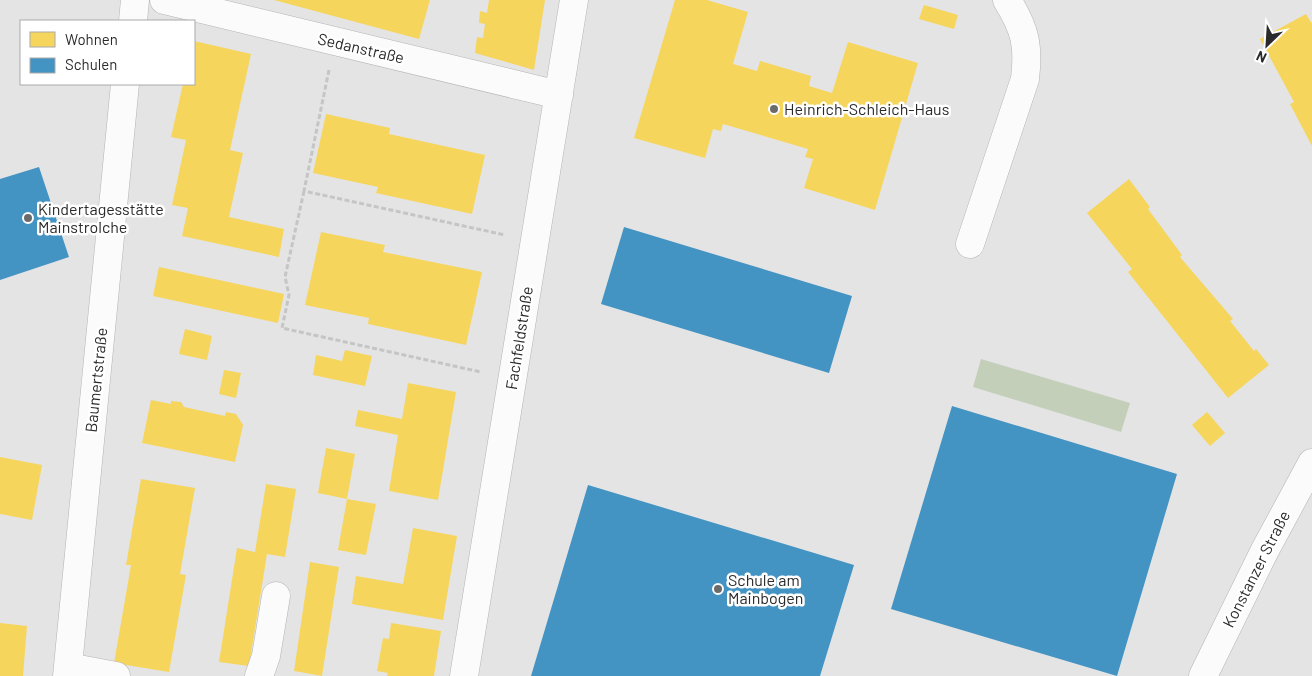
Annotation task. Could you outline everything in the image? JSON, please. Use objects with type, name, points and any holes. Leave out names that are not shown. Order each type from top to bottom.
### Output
[{"type":"street","points":[[132,20],[135,0]]},
{"type":"street","name":"Sedanstraße","points":[[164,0],[559,95]]},
{"type":"street","name":"Fachfeldstraße","points":[[464,676],[574,0]]},
{"type":"street","points":[[970,244],[1025,79],[1028,54],[1024,31],[1007,0]]},
{"type":"street","name":"Baumertstraße","points":[[67,672],[125,85]]},
{"type":"street","name":"Konstanzer Straße","points":[[1203,676],[1265,550],[1312,463]]},
{"type":"street","points":[[258,676],[266,656],[276,596]]},
{"type":"street","points":[[67,672],[116,676]]},
{"type":"path","points":[[335,42],[285,277],[289,295],[282,328],[512,378]]},
{"type":"path","points":[[304,191],[535,242]]},
{"type":"green space","points":[[981,359],[1130,403],[1121,432],[973,387]]},
{"type":"building: Wohnen","points":[[274,0],[430,0],[419,39]]},
{"type":"building: Wohnen","points":[[489,0],[545,0],[534,70],[475,53],[477,37],[483,38],[485,24],[479,23],[480,11],[487,13]]},
{"type":"building: Wohnen","name":"Heinrich-Schleich-Haus","points":[[675,0],[707,0],[748,12],[733,64],[757,71],[760,61],[811,76],[809,86],[832,93],[848,42],[918,63],[875,210],[804,188],[813,159],[805,157],[808,149],[723,124],[721,131],[713,129],[705,158],[634,138]]},
{"type":"building: Wohnen","points":[[924,5],[958,15],[954,29],[919,19]]},
{"type":"building: Wohnen","points":[[1306,14],[1312,24],[1312,146],[1290,104],[1294,102],[1260,39]]},
{"type":"building: Wohnen","points":[[195,41],[251,54],[230,150],[243,153],[229,217],[284,229],[279,257],[182,236],[188,208],[172,205],[186,140],[171,137],[183,85],[195,85]]},
{"type":"building: Wohnen","points":[[326,114],[390,128],[389,134],[485,155],[472,214],[376,193],[378,187],[313,173]]},
{"type":"building: Wohnen","points":[[1129,179],[1150,207],[1148,209],[1182,255],[1180,257],[1233,319],[1230,321],[1254,351],[1256,349],[1269,365],[1228,398],[1128,272],[1132,269],[1087,213]]},
{"type":"building: Wohnen","points":[[321,232],[385,245],[383,252],[482,272],[466,345],[368,324],[369,318],[305,305]]},
{"type":"building: Wohnen","points":[[159,267],[284,294],[278,323],[153,296]]},
{"type":"building: Wohnen","points":[[185,329],[212,336],[207,360],[179,354]]},
{"type":"building: Wohnen","points":[[345,350],[372,356],[365,386],[313,375],[316,355],[342,361]]},
{"type":"building: Wohnen","points":[[224,370],[241,373],[236,398],[219,394]]},
{"type":"building: Wohnen","points":[[408,383],[456,392],[438,500],[389,491],[398,435],[355,426],[358,410],[402,419]]},
{"type":"building: Wohnen","points":[[151,400],[171,404],[171,401],[181,402],[184,407],[225,416],[226,412],[236,414],[243,425],[235,462],[142,443]]},
{"type":"building: Wohnen","points":[[1207,412],[1225,433],[1210,446],[1192,425]]},
{"type":"building: Wohnen","points":[[326,448],[355,454],[347,499],[318,493]]},
{"type":"building: Wohnen","points":[[0,457],[42,465],[32,520],[0,514]]},
{"type":"building: Wohnen","points":[[141,479],[195,488],[180,574],[186,575],[169,672],[114,663],[131,565],[126,565]]},
{"type":"building: Wohnen","points":[[266,484],[296,489],[285,557],[267,554],[249,666],[219,662],[237,548],[255,552]]},
{"type":"building: Wohnen","points":[[347,499],[376,504],[366,555],[338,550]]},
{"type":"building: Wohnen","points":[[413,528],[457,536],[443,620],[352,604],[356,576],[403,584]]},
{"type":"building: Wohnen","points":[[310,562],[339,567],[322,676],[294,671]]},
{"type":"building: Wohnen","points":[[0,623],[27,626],[23,676],[0,676]]},
{"type":"building: Wohnen","points":[[391,623],[441,631],[434,676],[387,676],[388,673],[377,671],[383,638],[389,639]]},
{"type":"building: Schulen","name":"Kindertagesstätte Mainstrolche","points":[[39,167],[69,257],[0,280],[0,179]]},
{"type":"building: Schulen","points":[[624,227],[852,296],[829,373],[601,304]]},
{"type":"building: Schulen","points":[[952,406],[1177,474],[1117,676],[891,609]]},
{"type":"building: Schulen","points":[[588,485],[854,565],[820,676],[531,676]]},
{"type":"place","name":"Heinrich-Schleich-Haus","points":[[774,109]]},
{"type":"place","name":"Kindertagesstätte Mainstrolche","points":[[28,218]]},
{"type":"place","name":"Schule am Mainbogen","points":[[718,589]]}]
